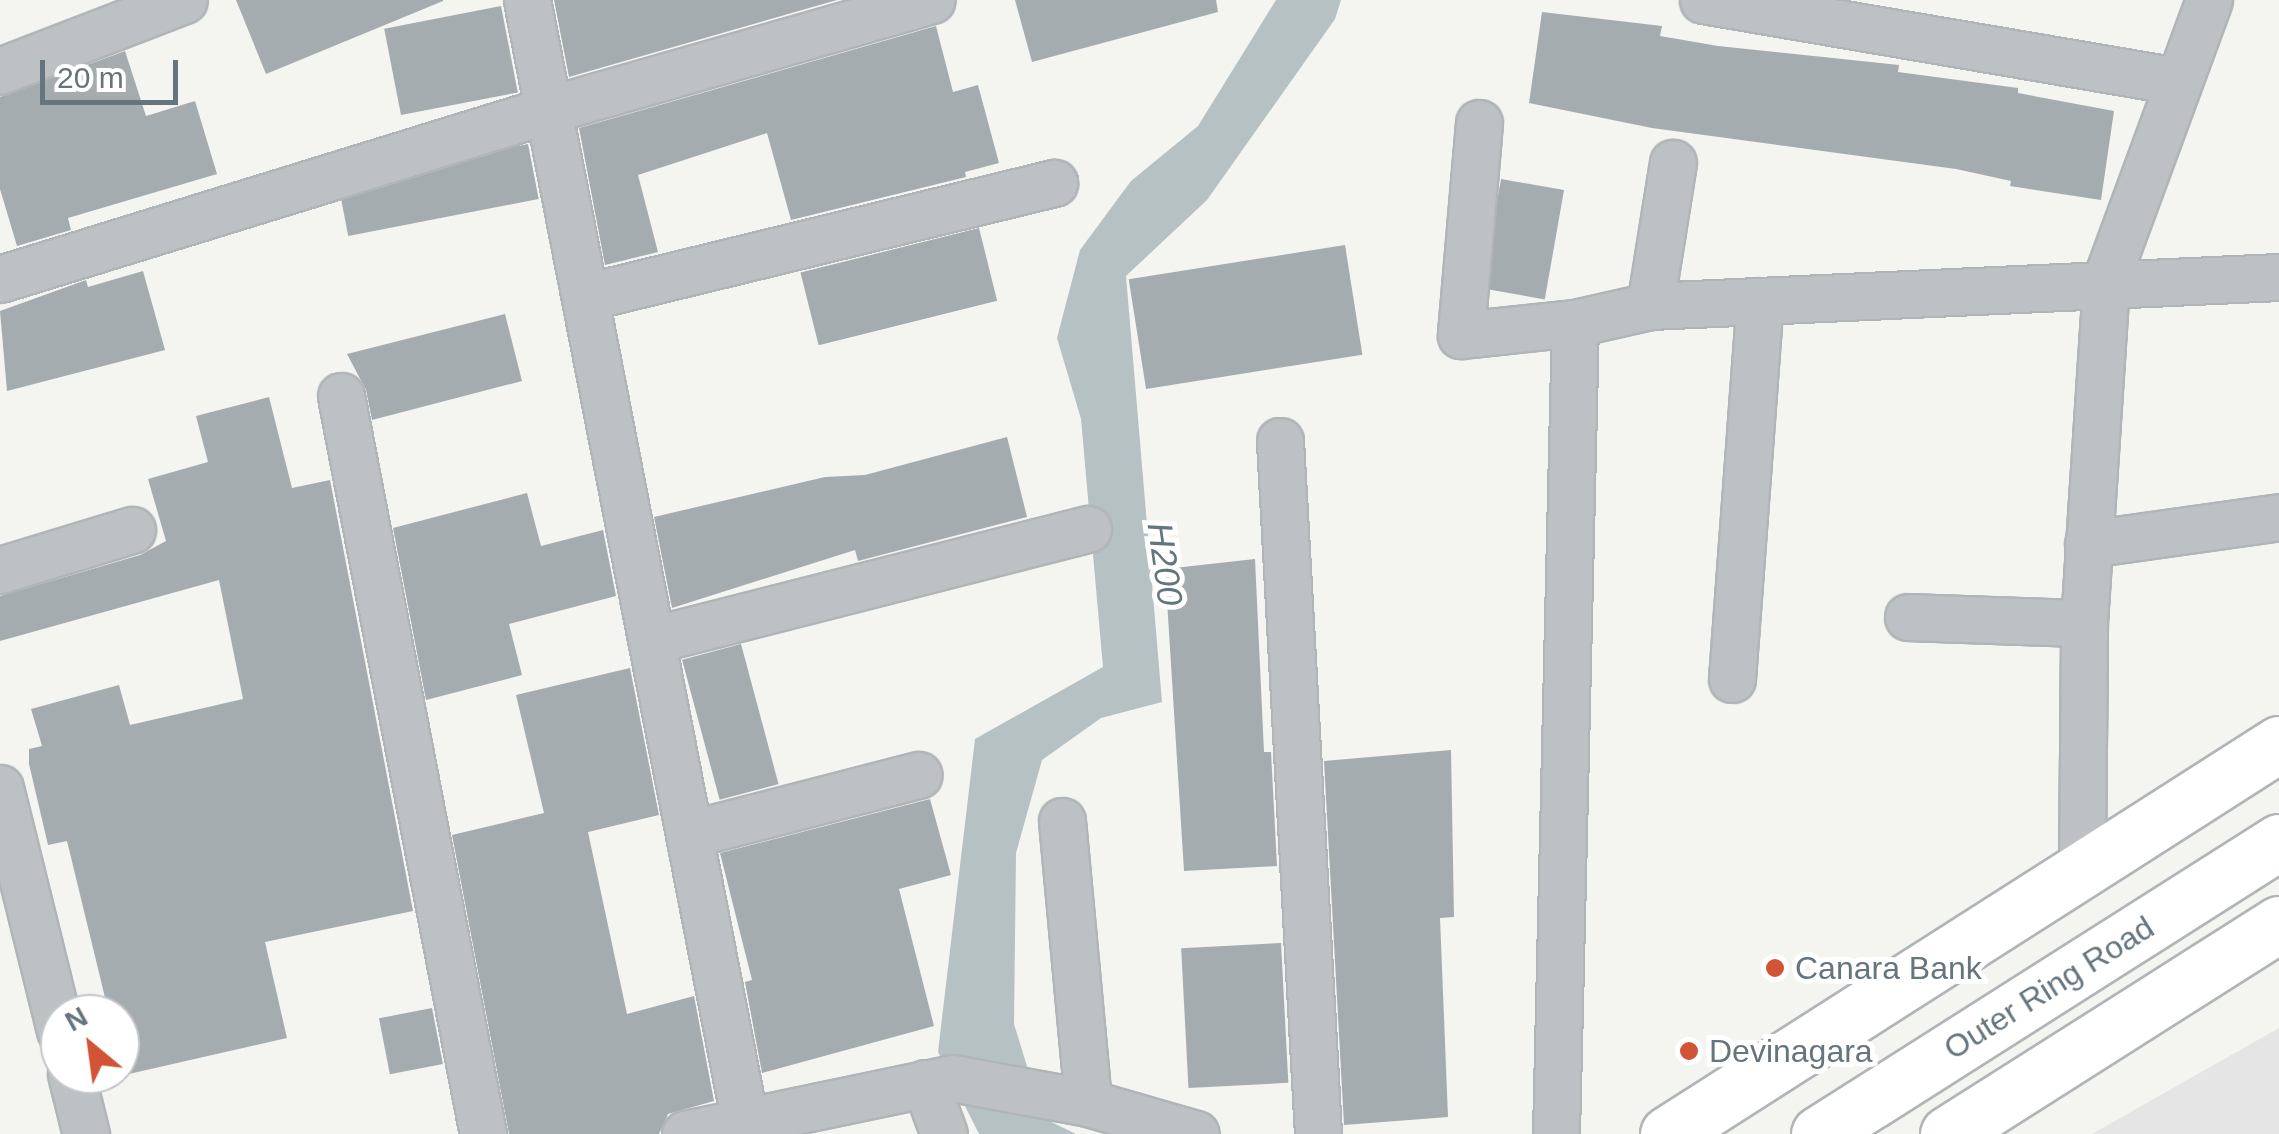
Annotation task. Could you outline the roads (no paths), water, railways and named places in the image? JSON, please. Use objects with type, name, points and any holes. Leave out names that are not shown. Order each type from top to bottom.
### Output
[{"type":"main road","points":[[1668,1134],[2082,864],[2279,744]]},
{"type":"main road","name":"Outer Ring Road","points":[[1818,1134],[2279,842]]},
{"type":"main road","points":[[1948,1134],[2279,924]]},
{"type":"street","points":[[0,71],[184,0]]},
{"type":"street","points":[[527,0],[690,834],[713,1128],[939,1081],[1069,1099],[1196,1134]]},
{"type":"street","points":[[0,279],[548,110],[932,0]]},
{"type":"street","points":[[1705,0],[2178,81]]},
{"type":"street","points":[[2082,864],[2084,623],[2105,289],[2209,0]]},
{"type":"street","points":[[1479,123],[1461,335],[1574,323],[1650,306],[2105,289],[2279,277]]},
{"type":"street","points":[[1650,306],[1673,163]]},
{"type":"street","points":[[586,297],[1054,183]]},
{"type":"street","points":[[1732,679],[1760,301]]},
{"type":"street","points":[[1556,1134],[1574,323]]},
{"type":"street","points":[[341,396],[483,1134]]},
{"type":"street","points":[[1280,441],[1318,1134]]},
{"type":"street","points":[[2088,544],[2279,516]]},
{"type":"street","points":[[652,640],[1088,529]]},
{"type":"street","points":[[0,570],[132,530]]},
{"type":"street","points":[[1908,617],[2084,623]]},
{"type":"street","points":[[690,834],[918,775]]},
{"type":"street","points":[[0,788],[51,994]]},
{"type":"street","points":[[1062,820],[1069,1099]]},
{"type":"street","points":[[939,1081],[944,1134]]},
{"type":"street","points":[[76,1094],[86,1134]]},
{"type":"place","name":"Canara Bank","points":[[1775,968]]},
{"type":"place","name":"Devinagara","points":[[1689,1051]]},
{"type":"water label","name":"H200","points":[[1165,564]]}]
